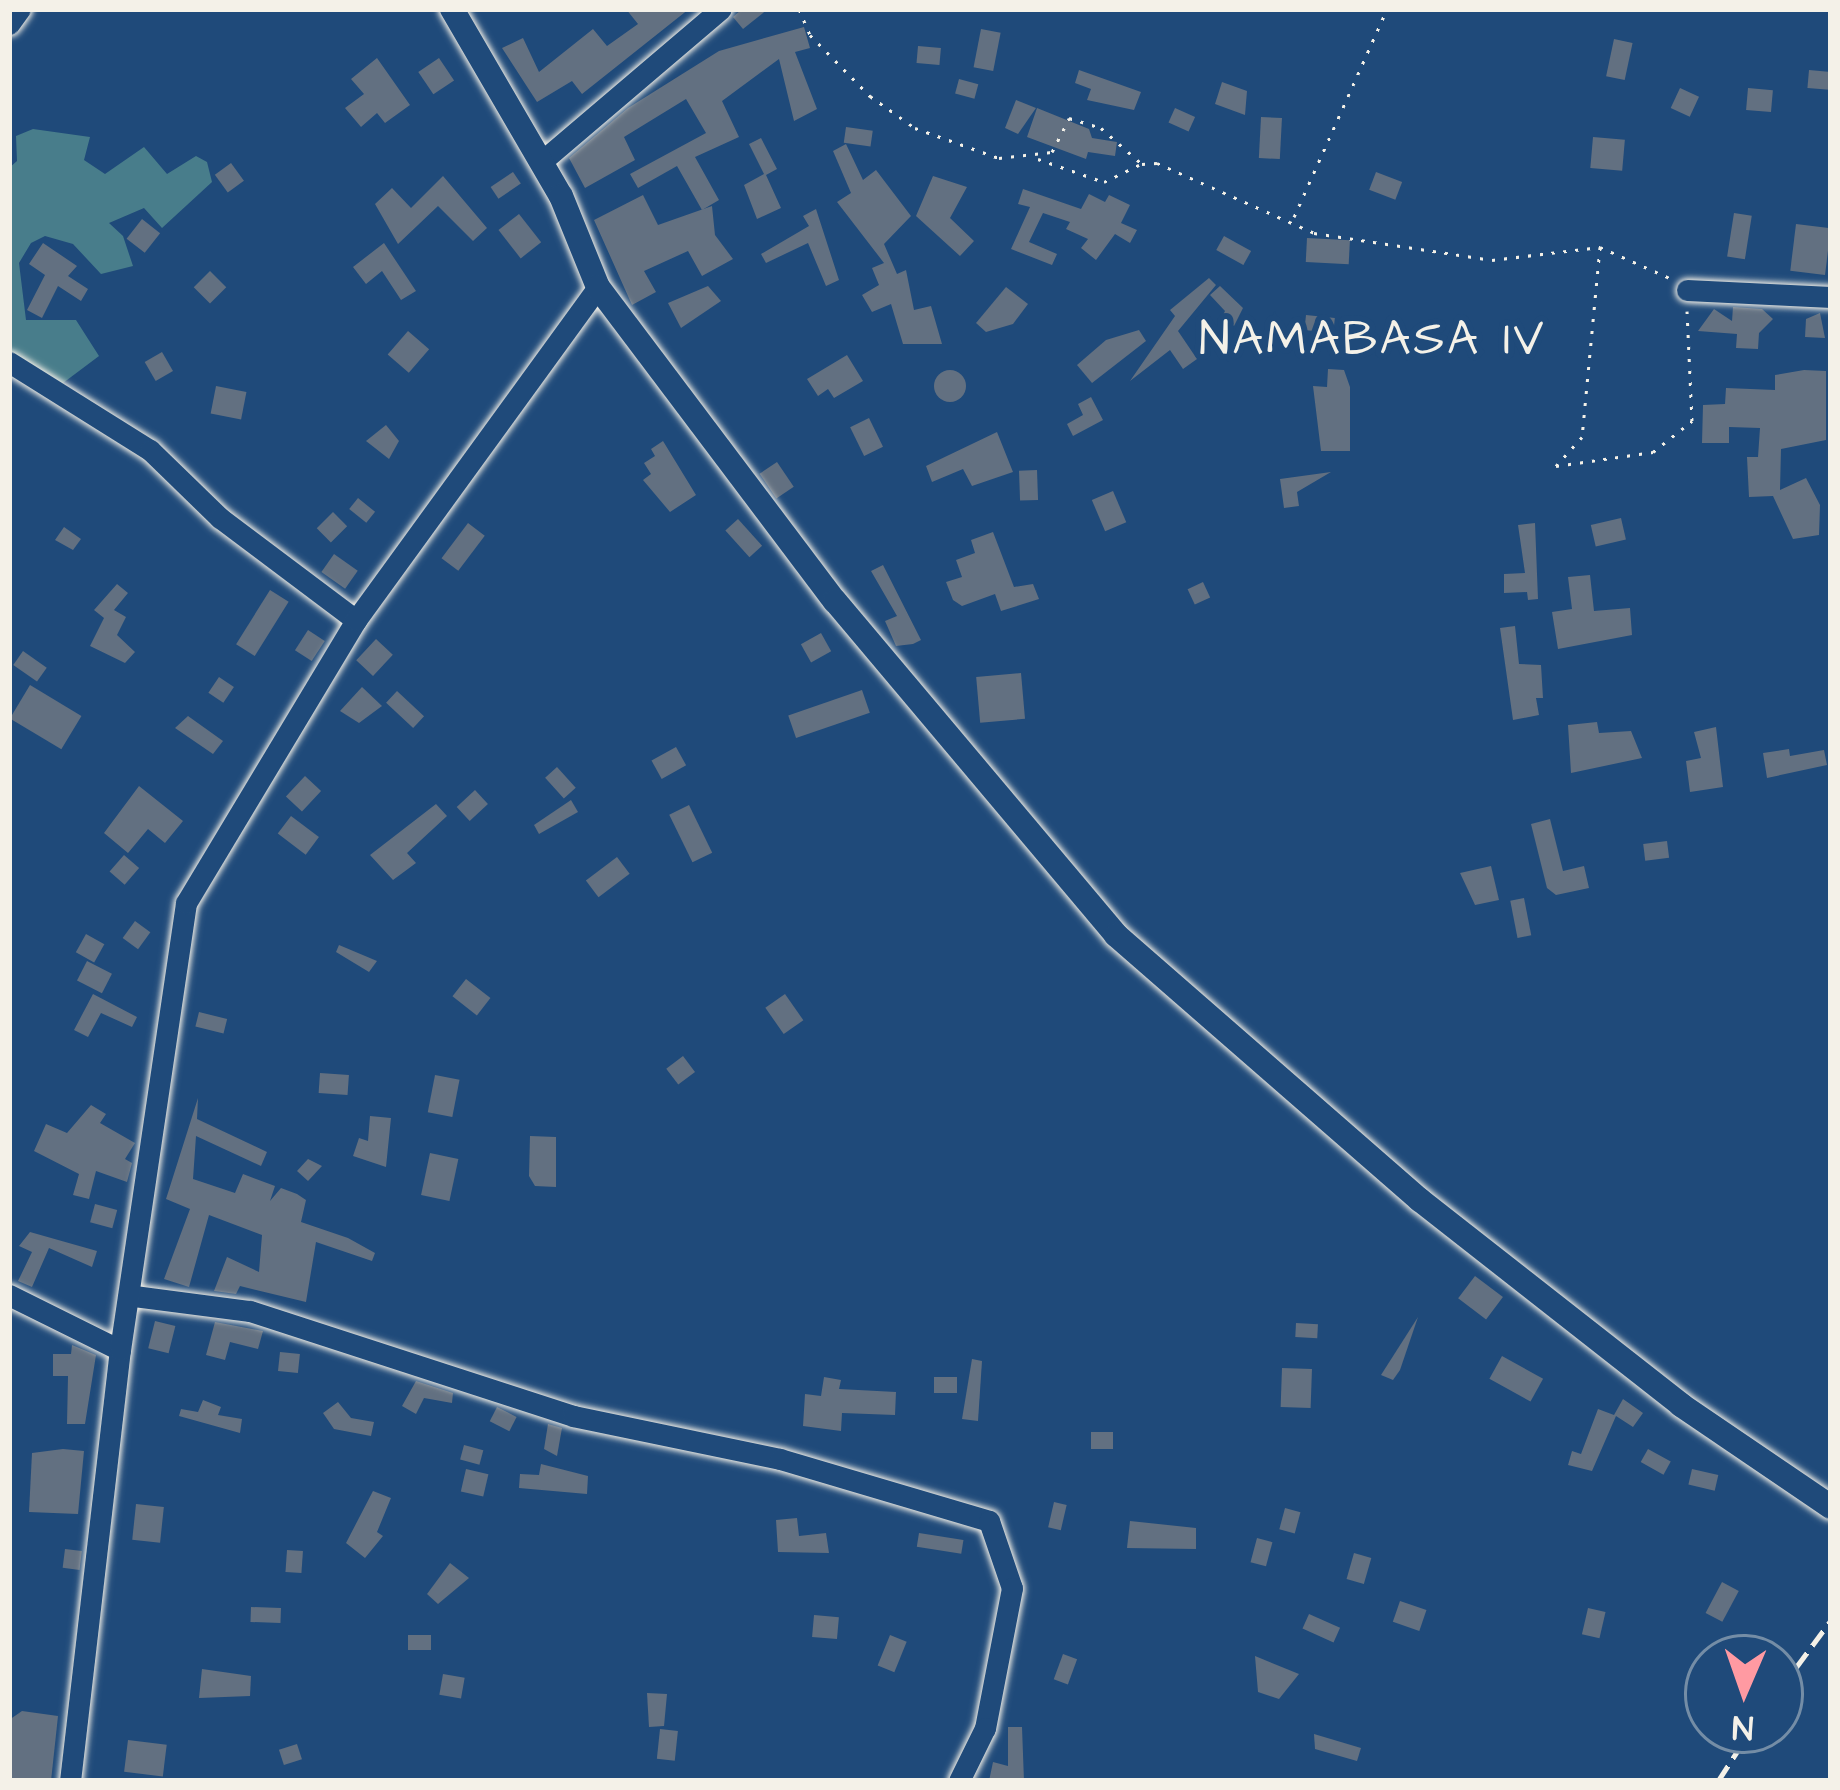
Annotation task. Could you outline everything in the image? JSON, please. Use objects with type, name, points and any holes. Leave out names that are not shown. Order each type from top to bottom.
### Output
[{"type":"street","points":[[9,24],[20,9]]},
{"type":"street","points":[[452,9],[541,161],[598,287],[836,601],[1116,935],[1420,1200],[1682,1405],[1831,1507]]},
{"type":"street","points":[[541,161],[721,9]]},
{"type":"street","points":[[70,1781],[120,1350],[134,1295],[186,903],[356,620],[598,287]]},
{"type":"street","points":[[1688,290],[1831,297]]},
{"type":"street","points":[[9,362],[150,450],[220,518],[356,620]]},
{"type":"street","points":[[9,1295],[120,1350]]},
{"type":"street","points":[[134,1295],[250,1311],[572,1416],[780,1459],[989,1521],[1012,1588],[985,1727],[959,1781]]},
{"type":"path","points":[[799,9],[831,58],[915,128],[999,158],[1036,158],[1104,182],[1142,164]]},
{"type":"path","points":[[1293,219],[1387,9]]},
{"type":"path","points":[[1036,158],[1052,152],[1069,118],[1101,128],[1142,164],[1293,219],[1314,233],[1492,260],[1600,247],[1688,290],[1692,421],[1653,452],[1556,466],[1582,437],[1600,247]]},
{"type":"green space","points":[[33,129],[90,137],[84,160],[105,174],[144,147],[167,174],[196,156],[207,162],[212,182],[162,228],[144,208],[109,223],[123,236],[133,266],[101,274],[73,244],[45,236],[31,243],[19,263],[26,320],[76,320],[99,356],[51,392],[9,365],[9,168],[17,161],[16,136]]},
{"type":"building","points":[[626,9],[689,9],[582,94],[572,81],[537,102],[502,48],[523,38],[539,72],[593,29],[607,46],[638,24]]},
{"type":"building","points":[[742,9],[768,9],[743,29],[733,17]]},
{"type":"building","points":[[804,27],[810,48],[795,52],[817,109],[794,121],[779,59],[722,101],[739,137],[695,157],[719,200],[702,210],[677,166],[638,188],[630,174],[706,133],[686,99],[624,137],[635,160],[585,188],[569,158],[628,108],[719,51]]},
{"type":"building","points":[[981,29],[1001,33],[993,71],[974,67]]},
{"type":"building","points":[[1614,39],[1633,43],[1625,80],[1606,76]]},
{"type":"building","points":[[918,46],[941,48],[939,65],[917,63]]},
{"type":"building","points":[[377,58],[410,105],[385,123],[377,113],[361,127],[345,108],[364,94],[351,79]]},
{"type":"building","points":[[439,58],[454,80],[433,94],[418,72]]},
{"type":"building","points":[[1079,70],[1141,92],[1134,110],[1087,100],[1091,89],[1075,83]]},
{"type":"building","points":[[1809,70],[1831,72],[1829,90],[1807,88]]},
{"type":"building","points":[[959,79],[978,84],[974,99],[955,93]]},
{"type":"building","points":[[1222,82],[1247,91],[1245,115],[1215,104]]},
{"type":"building","points":[[1680,88],[1699,97],[1690,117],[1671,108]]},
{"type":"building","points":[[1748,88],[1773,90],[1771,112],[1746,110]]},
{"type":"building","points":[[1016,100],[1036,108],[1018,134],[1005,128]]},
{"type":"building","points":[[1037,108],[1089,129],[1092,138],[1117,142],[1115,156],[1088,152],[1086,159],[1027,137]]},
{"type":"building","points":[[1175,108],[1195,117],[1189,132],[1168,123]]},
{"type":"building","points":[[1261,117],[1282,118],[1280,159],[1259,158]]},
{"type":"building","points":[[846,127],[873,131],[871,147],[844,143]]},
{"type":"building","points":[[1593,137],[1625,140],[1622,171],[1590,168]]},
{"type":"building","points":[[761,138],[777,169],[766,175],[781,208],[757,219],[744,185],[764,174],[749,144]]},
{"type":"building","points":[[846,144],[863,180],[876,170],[911,216],[884,244],[897,274],[906,270],[914,310],[931,306],[942,344],[903,344],[891,304],[872,312],[862,295],[879,285],[872,268],[884,263],[837,202],[851,193],[833,151]]},
{"type":"building","points":[[231,163],[244,181],[228,193],[215,175]]},
{"type":"building","points":[[513,172],[521,184],[498,199],[491,187]]},
{"type":"building","points":[[1376,172],[1402,182],[1395,200],[1369,190]]},
{"type":"building","points":[[443,176],[487,228],[473,241],[438,206],[398,244],[375,204],[392,188],[411,208]]},
{"type":"building","points":[[933,176],[967,187],[950,218],[974,241],[960,256],[916,216]]},
{"type":"building","points":[[1023,189],[1081,209],[1089,194],[1105,202],[1109,195],[1130,205],[1121,223],[1137,230],[1130,243],[1115,234],[1096,260],[1081,248],[1088,239],[1066,229],[1070,222],[1043,213],[1029,242],[1057,254],[1052,265],[1011,249],[1030,207],[1018,204]]},
{"type":"building","points":[[643,195],[658,225],[712,206],[715,235],[733,259],[702,276],[688,251],[644,271],[656,292],[632,305],[594,220]]},
{"type":"building","points":[[816,209],[839,280],[826,286],[808,243],[766,263],[761,254],[809,226],[803,216]]},
{"type":"building","points":[[1734,213],[1752,216],[1745,259],[1727,256]]},
{"type":"building","points":[[519,214],[541,242],[521,258],[499,230]]},
{"type":"building","points":[[142,219],[160,233],[145,253],[127,239]]},
{"type":"building","points":[[1796,224],[1831,228],[1825,275],[1790,271]]},
{"type":"building","points":[[1224,236],[1251,251],[1243,265],[1216,250]]},
{"type":"building","points":[[1307,238],[1350,240],[1349,264],[1306,262]]},
{"type":"building","points":[[43,243],[77,266],[68,276],[88,289],[81,301],[58,286],[42,318],[27,310],[45,275],[29,264]]},
{"type":"building","points":[[384,243],[416,291],[401,300],[382,271],[366,284],[353,267]]},
{"type":"building","points":[[210,271],[226,287],[210,304],[194,287]]},
{"type":"building","points":[[1209,278],[1216,285],[1178,331],[1197,359],[1183,369],[1170,350],[1130,381],[1175,316],[1170,310]]},
{"type":"building","points":[[708,286],[721,301],[681,328],[668,303]]},
{"type":"building","points":[[1220,286],[1243,308],[1234,326],[1221,319],[1225,311],[1210,295]]},
{"type":"building","points":[[1006,287],[1028,304],[1013,324],[986,332],[976,323]]},
{"type":"building","points":[[1733,307],[1762,309],[1773,319],[1759,333],[1758,349],[1736,348],[1737,334],[1698,331],[1714,309],[1732,321]]},
{"type":"building","points":[[1820,313],[1825,338],[1805,337],[1806,319]]},
{"type":"building","points":[[1306,315],[1335,318],[1333,333],[1304,330]]},
{"type":"building","points":[[1139,330],[1146,341],[1092,383],[1077,365],[1106,340]]},
{"type":"building","points":[[408,331],[429,349],[409,373],[388,354]]},
{"type":"building","points":[[162,352],[173,371],[156,381],[145,362]]},
{"type":"building","points":[[847,355],[863,381],[834,398],[828,389],[818,396],[807,379]]},
{"type":"building","points":[[1328,369],[1344,370],[1350,387],[1350,451],[1321,451],[1313,386],[1327,387]]},
{"type":"building","points":[[950,370],[961,375],[966,386],[961,397],[950,402],[939,397],[934,386],[939,375]]},
{"type":"building","points":[[1826,371],[1826,440],[1781,449],[1780,490],[1806,478],[1820,505],[1819,535],[1793,539],[1773,496],[1749,497],[1747,457],[1758,457],[1760,428],[1729,427],[1729,443],[1702,443],[1703,405],[1725,404],[1726,388],[1775,390],[1775,375]]},
{"type":"building","points":[[216,386],[246,392],[241,419],[211,413]]},
{"type":"building","points":[[1091,397],[1103,420],[1073,436],[1067,424],[1083,415],[1078,404]]},
{"type":"building","points":[[869,418],[883,447],[864,456],[850,427]]},
{"type":"building","points":[[386,425],[399,441],[389,459],[366,441]]},
{"type":"building","points":[[997,432],[1013,472],[972,486],[963,469],[932,482],[926,466]]},
{"type":"building","points":[[663,441],[696,495],[670,512],[643,480],[651,474],[644,463],[655,456],[651,449]]},
{"type":"building","points":[[777,462],[794,487],[776,499],[760,474]]},
{"type":"building","points":[[1037,470],[1038,500],[1020,501],[1019,471]]},
{"type":"building","points":[[1331,472],[1297,492],[1299,506],[1284,508],[1280,479]]},
{"type":"building","points":[[1113,491],[1126,522],[1105,531],[1092,500]]},
{"type":"building","points":[[358,498],[375,512],[366,523],[349,509]]},
{"type":"building","points":[[333,512],[347,526],[331,542],[317,528]]},
{"type":"building","points":[[1621,518],[1626,539],[1596,546],[1591,525]]},
{"type":"building","points":[[738,519],[762,546],[749,557],[725,530]]},
{"type":"building","points":[[468,523],[485,536],[458,571],[442,558]]},
{"type":"building","points":[[1535,523],[1538,599],[1528,600],[1527,592],[1504,593],[1504,574],[1525,573],[1518,525]]},
{"type":"building","points":[[64,527],[81,539],[73,550],[55,540]]},
{"type":"building","points":[[993,532],[1014,587],[1033,584],[1039,599],[1001,611],[995,594],[962,606],[953,600],[946,582],[962,577],[956,560],[975,553],[971,540]]},
{"type":"building","points":[[334,554],[358,571],[345,589],[321,572]]},
{"type":"building","points":[[883,565],[921,640],[913,644],[896,646],[885,621],[897,616],[871,571]]},
{"type":"building","points":[[1590,575],[1594,611],[1630,608],[1632,635],[1558,649],[1552,612],[1572,609],[1568,577]]},
{"type":"building","points":[[1203,582],[1210,597],[1195,605],[1188,589]]},
{"type":"building","points":[[117,584],[128,593],[114,610],[126,617],[117,635],[135,652],[125,663],[90,646],[104,618],[94,610]]},
{"type":"building","points":[[270,590],[289,602],[255,656],[236,644]]},
{"type":"building","points":[[1515,626],[1519,664],[1541,665],[1543,698],[1536,698],[1539,715],[1513,720],[1500,628]]},
{"type":"building","points":[[308,630],[325,641],[312,661],[295,650]]},
{"type":"building","points":[[821,633],[831,651],[811,663],[801,644]]},
{"type":"building","points":[[376,639],[393,655],[373,676],[356,660]]},
{"type":"building","points":[[23,651],[47,668],[37,682],[13,665]]},
{"type":"building","points":[[1021,673],[1025,719],[980,723],[976,677]]},
{"type":"building","points":[[219,677],[234,687],[223,703],[208,693]]},
{"type":"building","points":[[30,685],[81,716],[61,749],[10,718]]},
{"type":"building","points":[[362,687],[382,706],[359,723],[340,711]]},
{"type":"building","points":[[862,690],[870,713],[796,738],[788,715]]},
{"type":"building","points":[[397,691],[424,716],[413,728],[386,703]]},
{"type":"building","points":[[188,716],[223,741],[213,754],[175,728]]},
{"type":"building","points":[[1597,722],[1599,733],[1631,731],[1642,758],[1571,773],[1568,725]]},
{"type":"building","points":[[1716,727],[1723,787],[1690,792],[1686,761],[1701,758],[1694,732]]},
{"type":"building","points":[[676,747],[686,765],[662,779],[652,761]]},
{"type":"building","points":[[1789,749],[1790,756],[1824,750],[1827,765],[1767,778],[1763,753]]},
{"type":"building","points":[[557,767],[576,788],[564,799],[545,778]]},
{"type":"building","points":[[305,776],[321,791],[302,811],[286,796]]},
{"type":"building","points":[[139,786],[183,821],[165,843],[148,829],[128,853],[104,833]]},
{"type":"building","points":[[475,790],[488,804],[470,821],[457,807]]},
{"type":"building","points":[[571,800],[578,812],[539,834],[534,825]]},
{"type":"building","points":[[436,804],[447,816],[407,853],[416,863],[393,880],[370,855]]},
{"type":"building","points":[[689,805],[712,853],[692,862],[669,815]]},
{"type":"building","points":[[291,816],[319,837],[306,855],[278,834]]},
{"type":"building","points":[[1550,819],[1563,871],[1584,866],[1589,888],[1556,895],[1547,888],[1531,824]]},
{"type":"building","points":[[1667,841],[1669,858],[1645,861],[1643,844]]},
{"type":"building","points":[[124,855],[139,868],[125,885],[110,872]]},
{"type":"building","points":[[617,857],[630,874],[598,897],[586,880]]},
{"type":"building","points":[[1491,866],[1499,900],[1475,905],[1460,873]]},
{"type":"building","points":[[1524,898],[1531,935],[1518,938],[1510,901]]},
{"type":"building","points":[[135,921],[150,932],[138,949],[123,938]]},
{"type":"building","points":[[86,934],[104,944],[94,963],[76,952]]},
{"type":"building","points":[[339,945],[377,961],[369,972],[336,952]]},
{"type":"building","points":[[87,961],[112,974],[102,993],[77,981]]},
{"type":"building","points":[[466,979],[490,998],[477,1015],[452,996]]},
{"type":"building","points":[[93,994],[137,1017],[132,1027],[101,1013],[88,1037],[74,1030]]},
{"type":"building","points":[[785,994],[803,1020],[784,1034],[765,1008]]},
{"type":"building","points":[[199,1012],[227,1019],[224,1034],[195,1027]]},
{"type":"building","points":[[683,1056],[695,1072],[678,1085],[666,1069]]},
{"type":"building","points":[[320,1073],[349,1075],[348,1095],[319,1093]]},
{"type":"building","points":[[435,1075],[460,1080],[452,1117],[428,1112]]},
{"type":"building","points":[[198,1098],[197,1119],[267,1152],[261,1166],[196,1136],[193,1179],[235,1193],[243,1174],[275,1186],[270,1201],[281,1188],[297,1194],[306,1200],[301,1222],[348,1238],[375,1253],[372,1261],[316,1242],[306,1302],[240,1286],[236,1294],[214,1291],[227,1257],[259,1272],[262,1235],[209,1215],[189,1287],[164,1279],[190,1209],[166,1199]]},
{"type":"building","points":[[91,1105],[106,1114],[100,1123],[135,1143],[125,1159],[132,1163],[127,1182],[96,1171],[89,1199],[73,1195],[79,1174],[34,1151],[46,1124],[67,1133]]},
{"type":"building","points":[[370,1116],[391,1118],[386,1167],[353,1156],[359,1138],[368,1141]]},
{"type":"building","points":[[530,1136],[556,1137],[556,1187],[535,1186],[529,1176]]},
{"type":"building","points":[[430,1153],[458,1159],[449,1201],[421,1195]]},
{"type":"building","points":[[308,1159],[322,1166],[308,1181],[297,1171]]},
{"type":"building","points":[[95,1204],[117,1210],[112,1228],[90,1222]]},
{"type":"building","points":[[30,1232],[97,1251],[92,1267],[49,1248],[32,1287],[18,1281],[32,1252],[19,1246]]},
{"type":"building","points":[[1475,1276],[1503,1297],[1486,1319],[1458,1298]]},
{"type":"building","points":[[1418,1317],[1400,1370],[1393,1380],[1381,1375]]},
{"type":"building","points":[[155,1321],[175,1326],[169,1353],[148,1348]]},
{"type":"building","points":[[215,1322],[263,1331],[258,1349],[230,1342],[225,1360],[206,1355]]},
{"type":"building","points":[[1296,1323],[1318,1324],[1317,1338],[1295,1337]]},
{"type":"building","points":[[72,1345],[96,1355],[85,1424],[67,1424],[68,1376],[53,1376],[53,1354],[71,1354]]},
{"type":"building","points":[[280,1352],[300,1354],[298,1373],[278,1371]]},
{"type":"building","points":[[1502,1356],[1543,1379],[1531,1402],[1489,1379]]},
{"type":"building","points":[[972,1359],[982,1361],[978,1421],[962,1419]]},
{"type":"building","points":[[1282,1368],[1312,1369],[1311,1408],[1281,1407]]},
{"type":"building","points":[[824,1377],[841,1380],[839,1389],[896,1392],[895,1415],[842,1413],[841,1431],[803,1426],[805,1394],[821,1396]]},
{"type":"building","points":[[934,1377],[957,1377],[957,1393],[934,1393]]},
{"type":"building","points":[[416,1381],[453,1393],[452,1403],[424,1398],[416,1414],[402,1406]]},
{"type":"building","points":[[1623,1399],[1643,1413],[1633,1427],[1616,1416],[1592,1471],[1568,1465],[1572,1451],[1581,1454],[1598,1409],[1614,1415]]},
{"type":"building","points":[[203,1400],[221,1407],[218,1415],[242,1419],[240,1433],[179,1416],[181,1409],[198,1412]]},
{"type":"building","points":[[338,1402],[351,1418],[374,1422],[371,1436],[334,1429],[323,1413]]},
{"type":"building","points":[[497,1407],[517,1417],[509,1431],[490,1421]]},
{"type":"building","points":[[548,1424],[562,1428],[557,1456],[544,1449]]},
{"type":"building","points":[[1091,1432],[1113,1432],[1113,1449],[1091,1449]]},
{"type":"building","points":[[464,1445],[483,1450],[479,1465],[460,1459]]},
{"type":"building","points":[[1648,1449],[1671,1462],[1663,1475],[1641,1462]]},
{"type":"building","points":[[84,1451],[78,1514],[29,1512],[32,1453]]},
{"type":"building","points":[[541,1464],[588,1476],[587,1494],[519,1488],[520,1474],[539,1475]]},
{"type":"building","points":[[466,1469],[488,1474],[483,1497],[461,1491]]},
{"type":"building","points":[[1692,1469],[1718,1475],[1715,1491],[1688,1485]]},
{"type":"building","points":[[373,1491],[391,1498],[377,1532],[383,1536],[365,1558],[346,1543]]},
{"type":"building","points":[[1054,1502],[1067,1505],[1061,1530],[1048,1527]]},
{"type":"building","points":[[136,1504],[164,1507],[160,1543],[132,1540]]},
{"type":"building","points":[[1285,1508],[1300,1512],[1295,1533],[1279,1529]]},
{"type":"building","points":[[797,1518],[799,1536],[826,1533],[829,1553],[778,1552],[776,1520]]},
{"type":"building","points":[[1130,1521],[1196,1528],[1196,1549],[1127,1548]]},
{"type":"building","points":[[919,1533],[963,1540],[961,1554],[917,1547]]},
{"type":"building","points":[[1257,1538],[1272,1542],[1266,1566],[1251,1562]]},
{"type":"building","points":[[65,1549],[82,1551],[80,1570],[63,1568]]},
{"type":"building","points":[[287,1550],[303,1551],[301,1573],[285,1572]]},
{"type":"building","points":[[1354,1553],[1371,1558],[1364,1584],[1347,1579]]},
{"type":"building","points":[[450,1563],[469,1578],[438,1604],[427,1594]]},
{"type":"building","points":[[1722,1582],[1739,1591],[1722,1622],[1706,1613]]},
{"type":"building","points":[[1400,1601],[1426,1610],[1419,1631],[1393,1622]]},
{"type":"building","points":[[251,1607],[281,1608],[280,1623],[250,1622]]},
{"type":"building","points":[[1588,1608],[1606,1612],[1599,1638],[1582,1634]]},
{"type":"building","points":[[1309,1614],[1340,1628],[1334,1642],[1302,1629]]},
{"type":"building","points":[[814,1615],[839,1617],[837,1639],[812,1637]]},
{"type":"building","points":[[408,1635],[431,1635],[431,1650],[408,1650]]},
{"type":"building","points":[[890,1635],[907,1642],[894,1672],[878,1666]]},
{"type":"building","points":[[1063,1654],[1077,1659],[1068,1685],[1054,1679]]},
{"type":"building","points":[[1255,1656],[1299,1674],[1279,1699],[1258,1692]]},
{"type":"building","points":[[202,1669],[251,1676],[250,1696],[199,1698]]},
{"type":"building","points":[[443,1674],[465,1678],[461,1699],[439,1695]]},
{"type":"building","points":[[647,1693],[667,1694],[664,1726],[649,1727]]},
{"type":"building","points":[[22,1711],[58,1716],[51,1781],[9,1778],[9,1720]]},
{"type":"building","points":[[1008,1727],[1022,1727],[1024,1781],[989,1781],[993,1762],[1008,1766]]},
{"type":"building","points":[[660,1729],[678,1731],[675,1761],[657,1759]]},
{"type":"building","points":[[1314,1734],[1361,1748],[1357,1761],[1315,1749]]},
{"type":"building","points":[[128,1740],[167,1745],[163,1777],[124,1772]]},
{"type":"building","points":[[297,1744],[302,1759],[284,1765],[279,1750]]},
{"type":"railway","points":[[1804,1657],[1831,1620]]},
{"type":"railway","points":[[1718,1781],[1735,1754]]},
{"type":"district","name":"NAMABASA IV","points":[[1373,341]]}]
